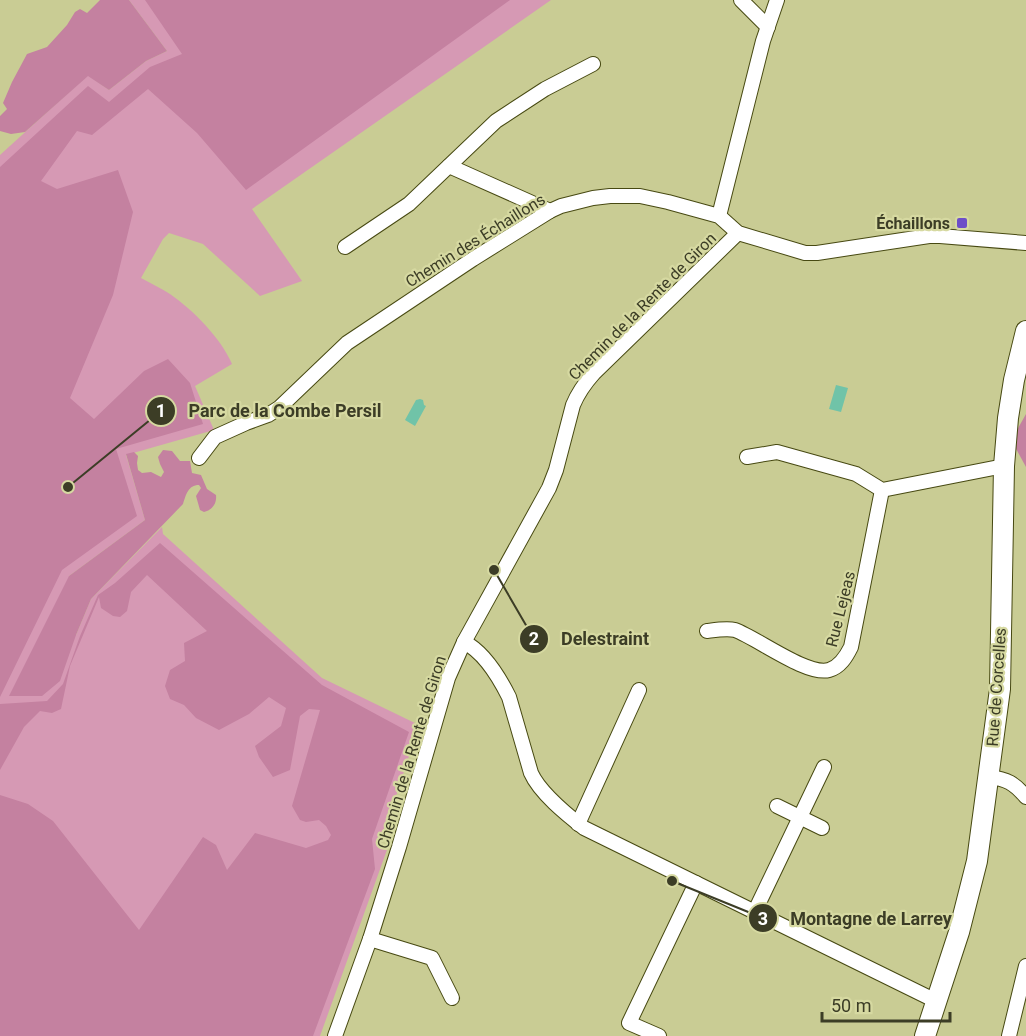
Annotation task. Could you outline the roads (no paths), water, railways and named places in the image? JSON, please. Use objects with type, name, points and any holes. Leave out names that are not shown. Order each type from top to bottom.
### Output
[{"type":"main road","name":"Rue de Corcelles","points":[[925,1036],[959,932],[977,861],[1000,689],[1004,466],[1008,418],[1014,380],[1026,331]]},
{"type":"street","points":[[741,0],[768,27]]},
{"type":"street","points":[[719,216],[777,0]]},
{"type":"street","points":[[345,247],[408,204],[496,122],[545,89],[593,64]]},
{"type":"street","points":[[449,166],[550,211]]},
{"type":"street","name":"Chemin des Échaillons","points":[[199,458],[215,437],[268,415],[279,408],[347,343],[473,259],[561,206],[610,196],[632,196],[668,202],[719,216],[738,233],[804,253],[929,236],[1026,243]]},
{"type":"street","name":"Chemin de la Rente de Giron","points":[[335,1036],[370,939],[399,848],[448,678],[464,642],[549,488],[573,405],[583,386],[594,373],[738,233]]},
{"type":"street","points":[[747,457],[777,452],[856,474],[882,490],[1004,466]]},
{"type":"street","name":"Rue Lejeas","points":[[706,630],[733,630],[804,666],[819,670],[836,667],[844,660],[851,647],[882,490]]},
{"type":"street","points":[[464,642],[478,652],[504,687],[535,783],[578,824],[590,832],[936,1001]]},
{"type":"street","points":[[578,824],[639,690]]},
{"type":"street","points":[[755,911],[824,767]]},
{"type":"street","points":[[989,777],[1010,782],[1026,797]]},
{"type":"street","points":[[777,806],[822,828]]},
{"type":"street","points":[[659,1036],[629,1023],[696,883]]},
{"type":"street","points":[[370,939],[432,958],[452,998]]},
{"type":"street","points":[[1009,1036],[1026,966]]},
{"type":"place","name":"Échaillons","points":[[962,223]]},
{"type":"place","name":"Parc de la Combe Persil","points":[[68,487]]},
{"type":"place","name":"Delestraint","points":[[494,570]]},
{"type":"place","name":"Montagne de Larrey","points":[[672,881]]}]
